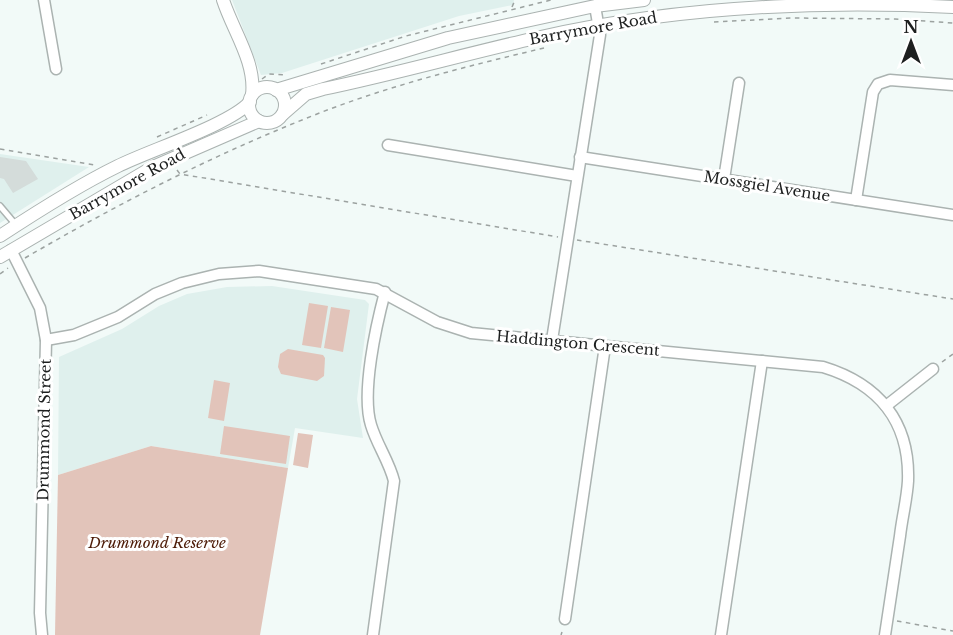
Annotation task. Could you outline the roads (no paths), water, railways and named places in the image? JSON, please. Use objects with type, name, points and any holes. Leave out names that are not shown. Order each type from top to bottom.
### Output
[{"type":"street","points":[[44,0],[56,69]]},
{"type":"street","points":[[223,0],[254,82],[251,112],[259,121],[272,122],[283,114],[283,98],[259,80],[248,63]]},
{"type":"street","name":"Barrymore Road","points":[[273,89],[448,38],[595,6],[642,0]]},
{"type":"street","name":"Barrymore Road","points":[[283,114],[306,94],[323,89],[537,38],[645,18],[793,2],[953,7]]},
{"type":"street","points":[[552,340],[600,26],[595,6]]},
{"type":"street","points":[[856,200],[873,92],[878,84],[890,80],[953,85]]},
{"type":"street","points":[[724,179],[739,83]]},
{"type":"street","points":[[251,98],[257,90],[273,89]]},
{"type":"street","name":"Barrymore Road","points":[[1,236],[19,220],[118,166],[233,115],[251,98]]},
{"type":"street","name":"Barrymore Road","points":[[0,257],[171,158],[259,121]]},
{"type":"street","points":[[388,145],[577,176]]},
{"type":"street","name":"Mossgiel Avenue","points":[[580,157],[953,215]]},
{"type":"street","name":"Drummond Street","points":[[1,236],[18,262],[40,308],[46,340],[40,613],[42,635]]},
{"type":"street","name":"Haddington Crescent","points":[[46,340],[74,335],[118,317],[155,294],[182,284],[226,273],[270,272],[372,287],[385,292],[428,318],[471,333],[824,368],[847,375],[869,388],[886,406],[900,429],[906,456],[908,482],[885,635]]},
{"type":"street","points":[[373,635],[394,481],[389,462],[371,426],[366,407],[385,292]]},
{"type":"street","points":[[565,619],[605,346]]},
{"type":"street","points":[[721,635],[762,362]]},
{"type":"street","points":[[886,406],[933,369]]},
{"type":"lane","points":[[642,0],[645,18]]},
{"type":"lane","points":[[0,206],[19,220]]},
{"type":"park label","name":"Drummond Reserve","points":[[157,542]]}]
